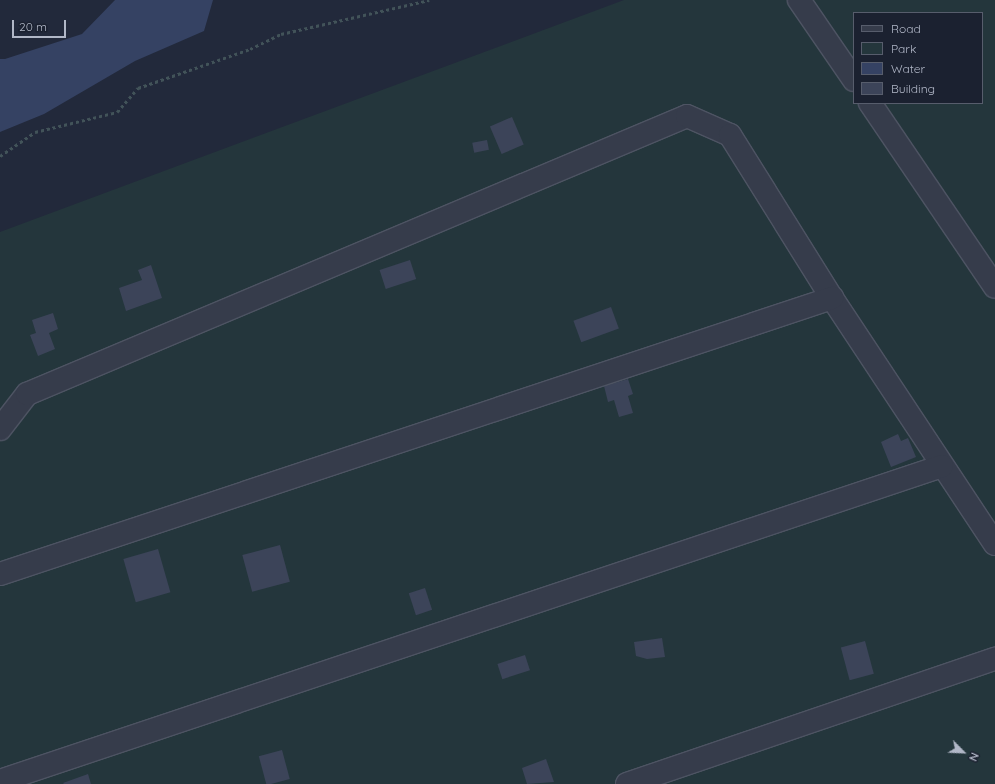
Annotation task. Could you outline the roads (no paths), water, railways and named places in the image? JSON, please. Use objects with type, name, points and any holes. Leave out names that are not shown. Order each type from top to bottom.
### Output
[{"type":"street","points":[[799,0],[853,79]]},
{"type":"street","points":[[871,104],[995,287]]},
{"type":"street","points":[[0,430],[27,394],[687,116],[730,135],[832,298],[995,544]]},
{"type":"street","points":[[0,574],[832,298]]},
{"type":"street","points":[[0,782],[942,466]]},
{"type":"street","points":[[627,784],[995,659]]},
{"type":"water","points":[[115,0],[213,0],[204,31],[135,61],[44,114],[0,132],[0,59],[5,59],[82,34]]}]
